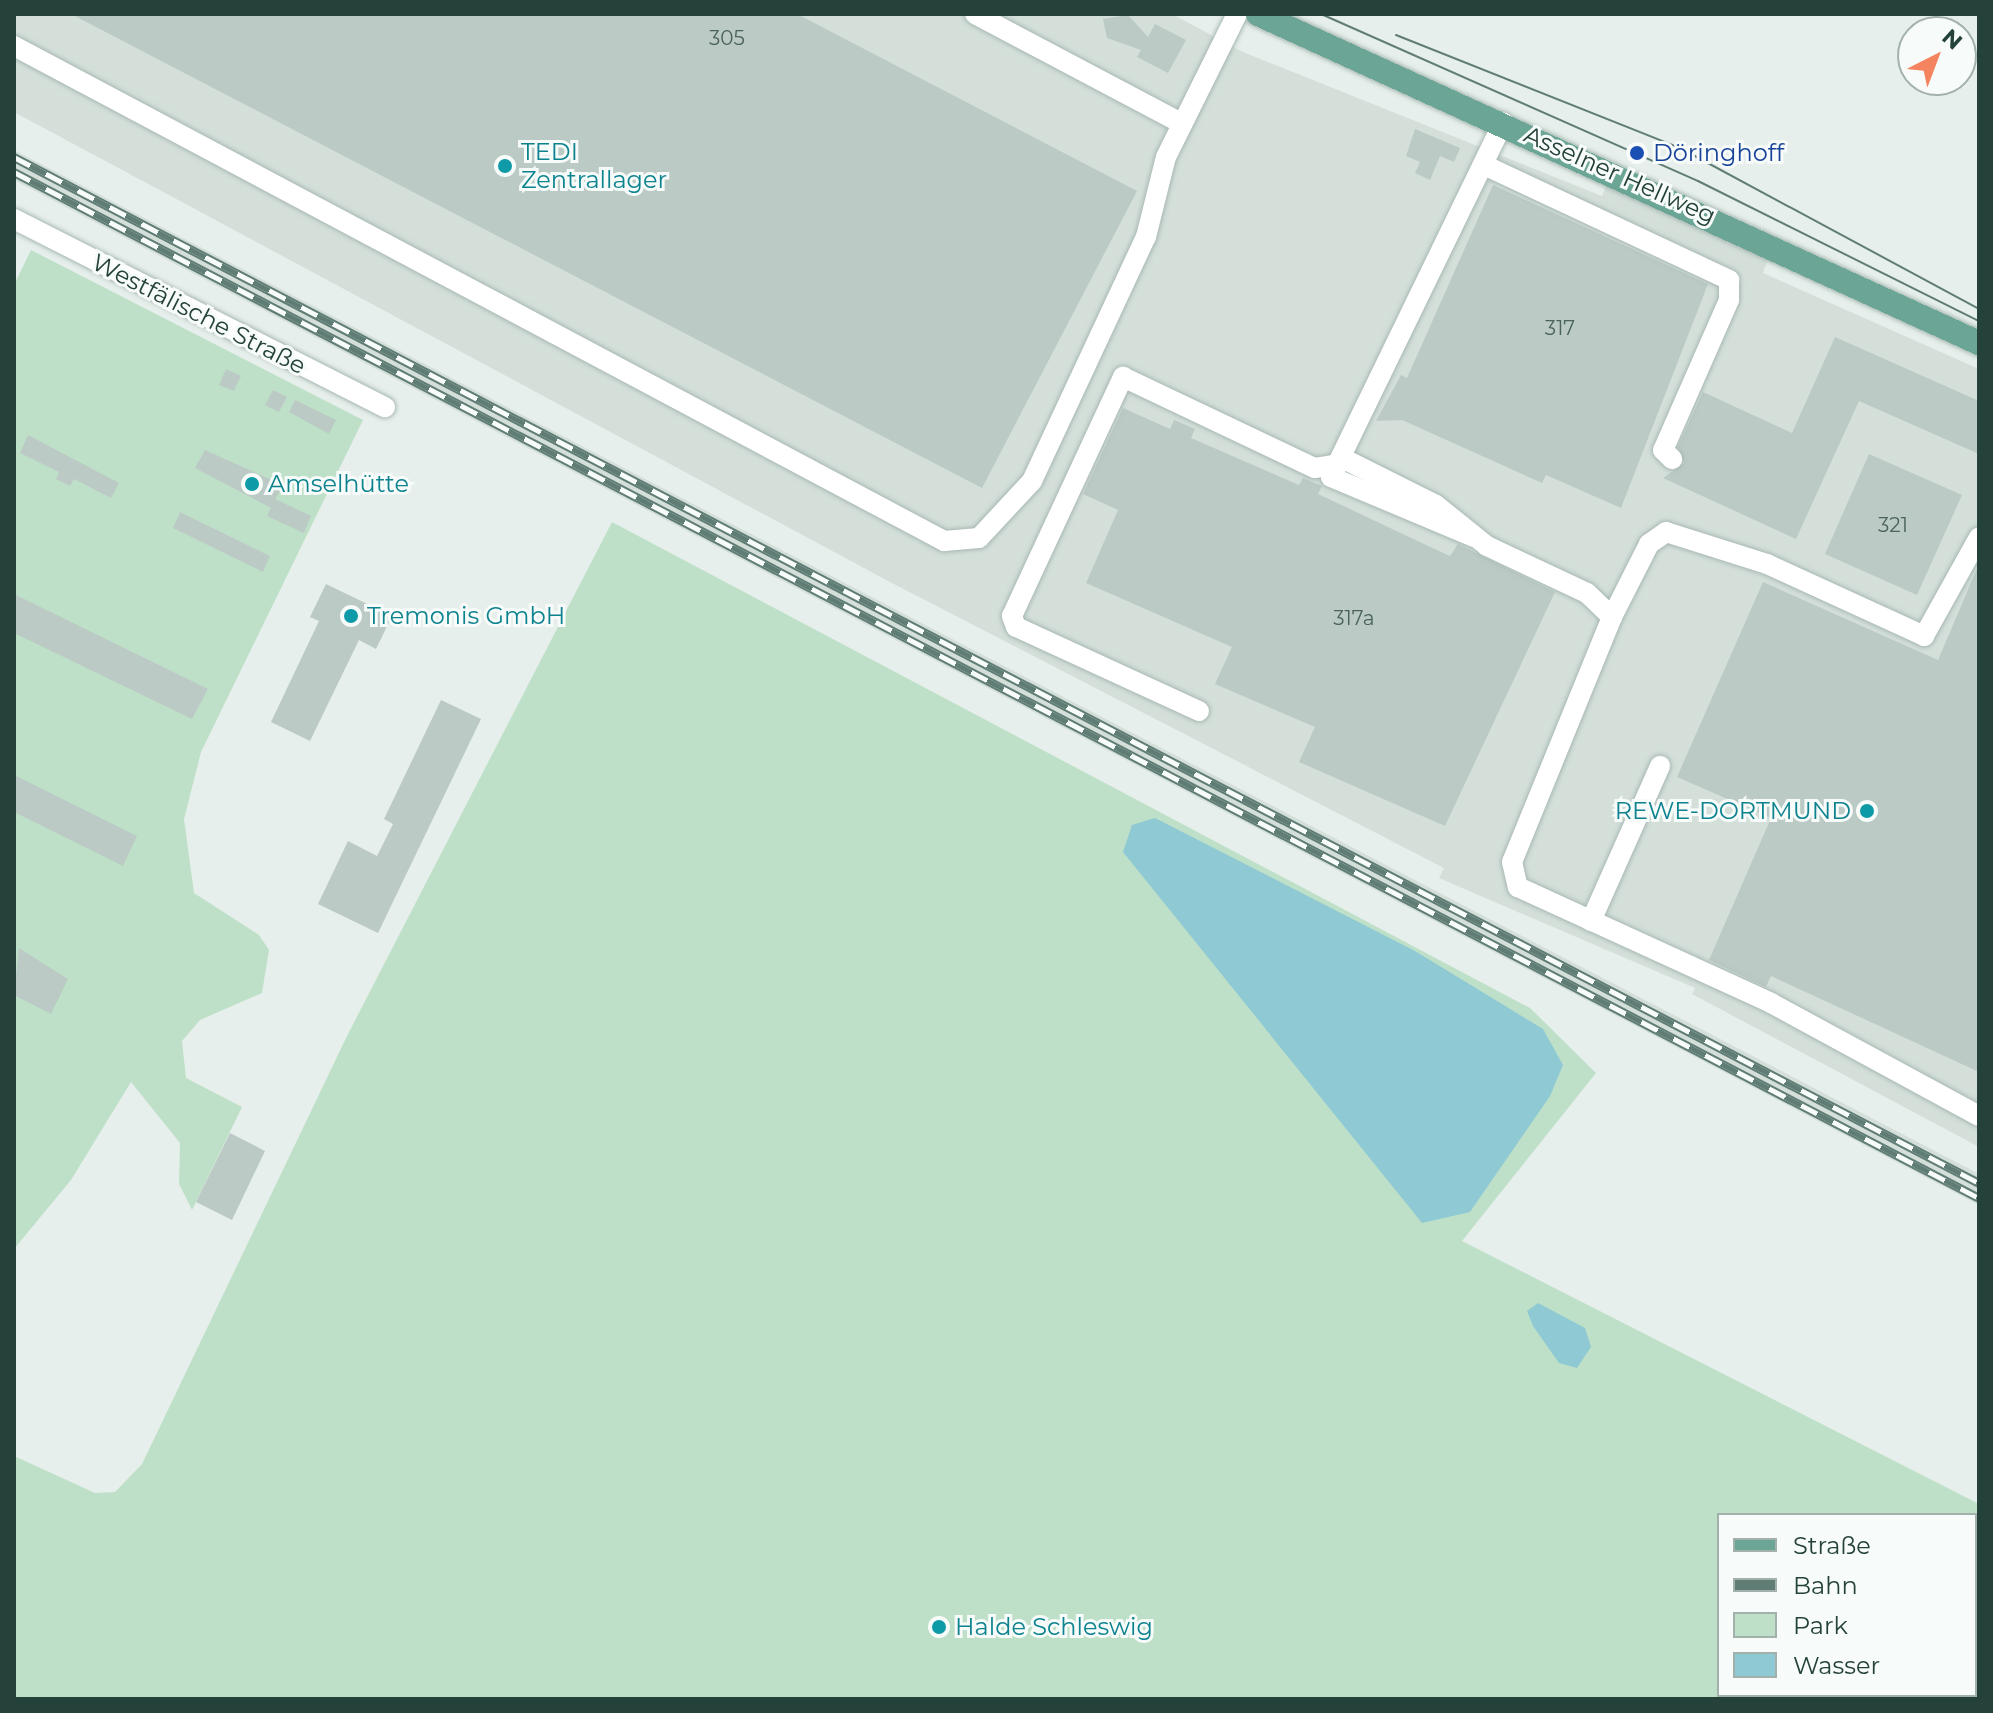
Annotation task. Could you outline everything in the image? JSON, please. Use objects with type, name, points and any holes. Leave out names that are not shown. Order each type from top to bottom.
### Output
[{"type":"main road","name":"Asselner Hellweg","points":[[1258,14],[1503,123],[1979,343]]},
{"type":"street","points":[[975,14],[1181,123]]},
{"type":"street","points":[[14,46],[944,541],[979,538],[1032,481],[1146,237],[1181,123],[1237,14]]},
{"type":"street","points":[[1338,466],[1503,123]]},
{"type":"street","points":[[1484,165],[1723,272],[1729,300],[1688,409],[1663,450],[1672,459]]},
{"type":"street","name":"Westfälische Straße","points":[[14,219],[385,407]]},
{"type":"street","points":[[1199,711],[1016,627],[1012,616],[1123,377],[1315,468],[1338,466],[1587,593],[1612,617]]},
{"type":"street","points":[[1979,537],[1924,636],[1767,564],[1666,532],[1649,544],[1612,617],[1512,862],[1518,887],[1771,1003],[1979,1116]]},
{"type":"street","points":[[1591,921],[1660,766]]},
{"type":"shaded area","points":[[14,14],[1172,14],[1243,52],[1602,196],[1607,184],[1768,259],[1763,273],[1979,369],[1979,1147],[1692,994],[1695,988],[1439,878],[1444,868],[890,582],[14,112]]},
{"type":"shaded area","points":[[14,150],[1979,1174],[1979,1205],[14,180]]},
{"type":"green space","points":[[31,250],[363,420],[201,752],[184,819],[194,893],[259,935],[269,950],[262,993],[200,1020],[182,1041],[186,1078],[242,1107],[192,1210],[179,1184],[180,1143],[131,1082],[71,1180],[14,1249],[14,285]]},
{"type":"green space","points":[[612,522],[1530,1008],[1596,1073],[1462,1241],[1979,1504],[1979,1699],[14,1699],[14,1456],[95,1493],[115,1492],[142,1464],[347,1036]]},
{"type":"water","points":[[1155,818],[1415,951],[1543,1029],[1563,1065],[1550,1096],[1470,1212],[1422,1223],[1123,852],[1132,825]]},
{"type":"water","points":[[1538,1303],[1585,1328],[1591,1347],[1577,1368],[1559,1363],[1533,1326],[1527,1311]]},
{"type":"building","points":[[71,14],[797,14],[1137,191],[982,488]]},
{"type":"building","points":[[1128,15],[1148,37],[1155,24],[1186,40],[1168,73],[1137,57],[1141,50],[1107,38],[1103,19]]},
{"type":"building","points":[[1415,129],[1460,148],[1454,162],[1440,156],[1430,180],[1415,173],[1420,162],[1406,156]]},
{"type":"building","points":[[1493,185],[1708,284],[1621,508],[1546,475],[1542,483],[1402,420],[1376,421],[1401,375],[1407,378]]},
{"type":"building","points":[[1835,337],[1979,401],[1979,454],[1859,401],[1796,539],[1663,478],[1684,463],[1678,447],[1703,392],[1792,433]]},
{"type":"building","points":[[226,369],[241,376],[234,391],[219,385]]},
{"type":"building","points":[[273,390],[287,397],[279,412],[265,405]]},
{"type":"building","points":[[295,400],[336,420],[329,434],[289,412]]},
{"type":"building","points":[[1123,408],[1170,429],[1174,420],[1195,429],[1191,438],[1299,485],[1303,478],[1322,486],[1318,494],[1450,556],[1458,544],[1555,592],[1445,826],[1299,762],[1315,727],[1215,684],[1232,647],[1086,583],[1118,510],[1083,494]]},
{"type":"building","points":[[28,435],[119,483],[111,498],[74,479],[70,486],[56,479],[59,472],[20,453]]},
{"type":"building","name":"Amselhütte","points":[[205,450],[283,485],[271,508],[195,468]]},
{"type":"building","points":[[1869,454],[1962,495],[1917,595],[1825,554]]},
{"type":"building","points":[[275,499],[311,516],[304,533],[267,516]]},
{"type":"building","points":[[180,512],[270,556],[263,572],[173,528]]},
{"type":"building","name":"REWE-DORTMUND","points":[[1979,564],[1979,1072],[1771,976],[1766,987],[1709,960],[1771,818],[1677,777],[1763,582],[1938,660]]},
{"type":"building","points":[[326,584],[392,616],[376,649],[359,640],[310,741],[271,722],[319,621],[310,617]]},
{"type":"building","points":[[14,594],[208,689],[192,719],[14,633]]},
{"type":"building","points":[[441,700],[481,719],[378,933],[318,904],[348,841],[377,856],[393,824],[384,819]]},
{"type":"building","points":[[14,775],[137,836],[123,866],[14,812]]},
{"type":"building","points":[[19,948],[68,979],[51,1014],[14,995]]},
{"type":"building","points":[[230,1133],[265,1151],[232,1220],[196,1202]]},
{"type":"tram line","points":[[1321,14],[1698,181],[1979,321]]},
{"type":"tram line","points":[[1396,35],[1680,148],[1979,309]]},
{"type":"railway","points":[[14,157],[1979,1183]]},
{"type":"railway","points":[[14,172],[1979,1198]]},
{"type":"place","name":"Döringhoff","points":[[1637,153]]},
{"type":"place","name":"TEDI Zentrallager","points":[[505,166]]},
{"type":"place","name":"Amselhütte","points":[[252,484]]},
{"type":"place","name":"Tremonis GmbH","points":[[351,616]]},
{"type":"place","name":"REWE-DORTMUND","points":[[1867,811]]},
{"type":"place","name":"Halde Schleswig","points":[[939,1627]]}]
